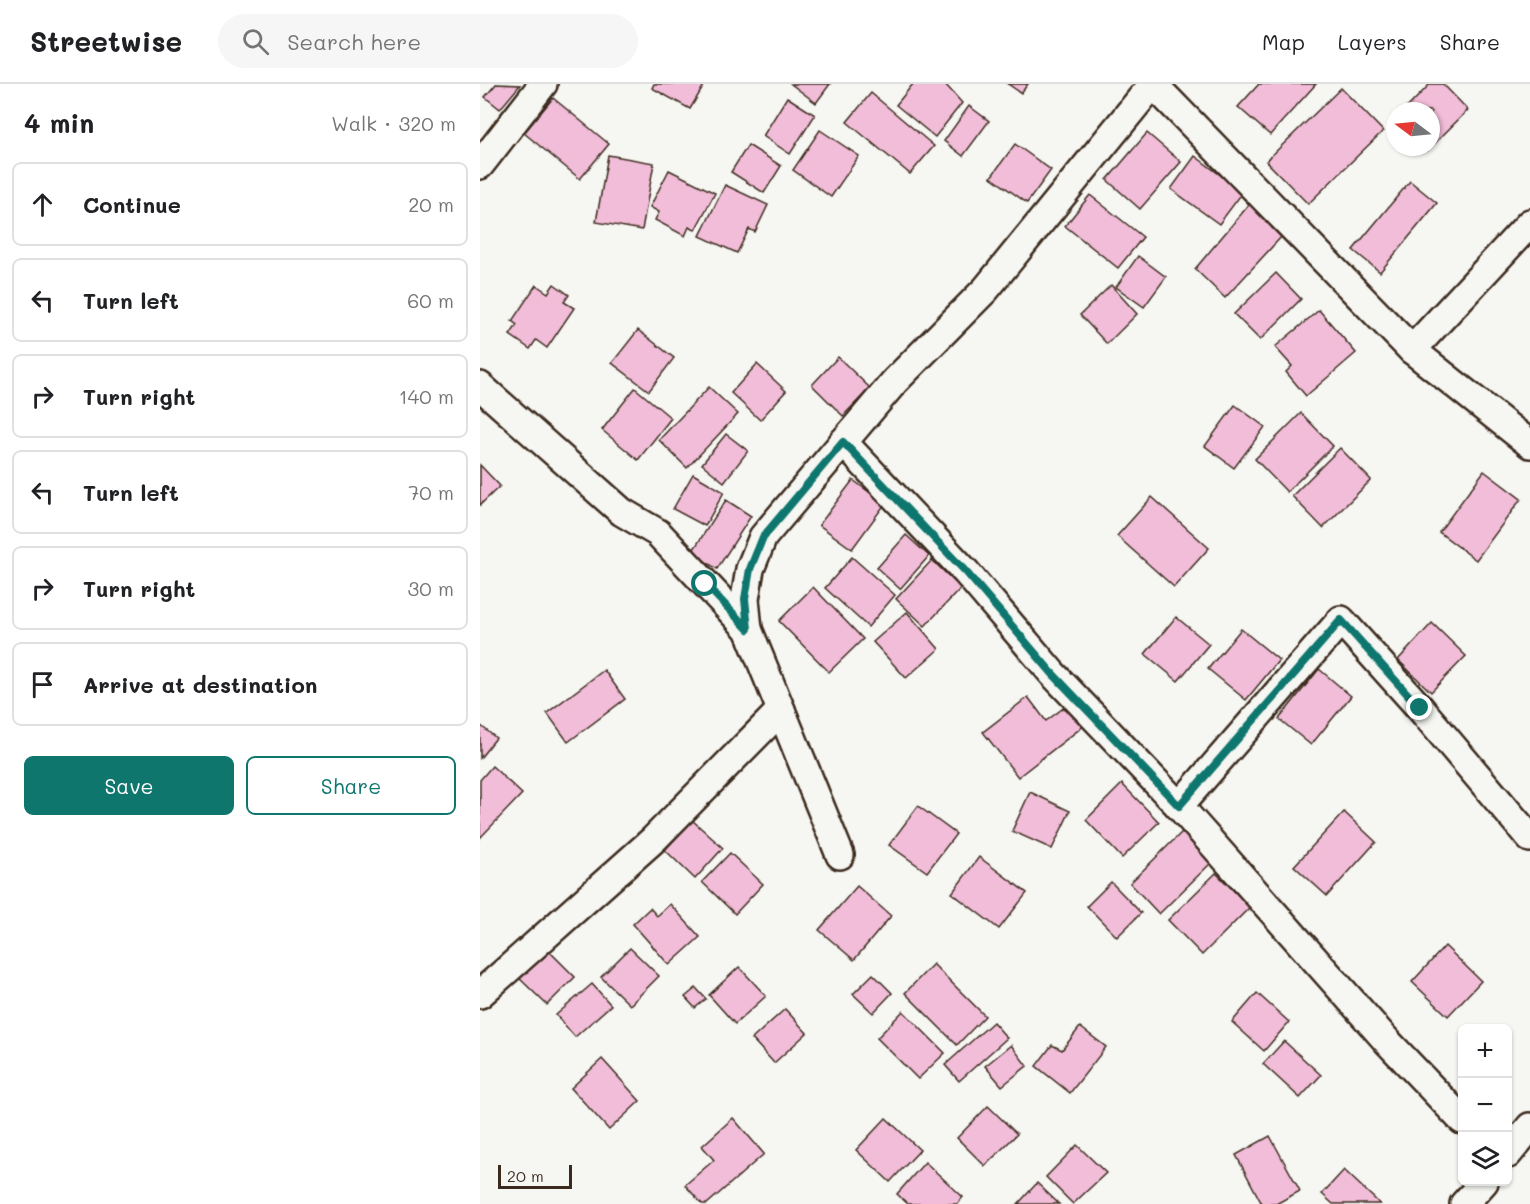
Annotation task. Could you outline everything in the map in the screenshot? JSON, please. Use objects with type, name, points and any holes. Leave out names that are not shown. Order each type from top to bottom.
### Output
[{"type":"street","points":[[480,165],[543,84]]},
{"type":"street","points":[[840,855],[748,629],[745,599],[750,569],[763,537],[895,381],[986,289],[1153,84],[1412,350],[1530,444]]},
{"type":"street","points":[[1412,350],[1530,223]]},
{"type":"street","points":[[480,386],[622,512],[658,533],[748,629]]},
{"type":"street","points":[[843,442],[966,572],[1052,673],[1179,806],[1387,1041],[1458,1116]]},
{"type":"street","points":[[1179,806],[1341,620],[1420,708],[1530,838]]},
{"type":"street","points":[[480,994],[653,840],[781,710]]},
{"type":"street","points":[[1512,1149],[1530,1127]]},
{"type":"street","points":[[1464,1204],[1480,1186]]},
{"type":"building","points":[[496,84],[520,85],[500,109],[485,97]]},
{"type":"building","points":[[654,84],[705,84],[690,109],[652,88]]},
{"type":"building","points":[[791,84],[830,84],[816,103]]},
{"type":"building","points":[[913,84],[945,84],[962,103],[935,137],[896,105]]},
{"type":"building","points":[[1008,84],[1028,84],[1021,93]]},
{"type":"building","points":[[1259,84],[1316,84],[1270,135],[1238,107]]},
{"type":"building","points":[[1430,84],[1443,84],[1468,110],[1440,138],[1440,102],[1413,102]]},
{"type":"building","points":[[1341,88],[1383,131],[1308,204],[1266,161]]},
{"type":"building","points":[[871,93],[934,146],[910,174],[847,122]]},
{"type":"building","points":[[787,97],[815,115],[790,154],[763,136]]},
{"type":"building","points":[[553,98],[609,144],[580,179],[524,133]]},
{"type":"building","points":[[969,106],[989,121],[963,156],[944,141]]},
{"type":"building","points":[[820,130],[859,156],[831,197],[793,170]]},
{"type":"building","points":[[1147,133],[1181,162],[1140,209],[1107,180]]},
{"type":"building","points":[[1015,144],[1051,170],[1027,203],[991,177]]},
{"type":"building","points":[[748,145],[781,166],[764,193],[731,172]]},
{"type":"building","points":[[608,155],[654,163],[642,230],[596,222]]},
{"type":"building","points":[[1195,156],[1243,192],[1219,224],[1171,189]]},
{"type":"building","points":[[669,170],[715,193],[695,230],[689,227],[685,236],[655,220],[659,212],[650,207]]},
{"type":"building","points":[[1410,181],[1437,203],[1380,272],[1353,250]]},
{"type":"building","points":[[725,185],[768,205],[755,232],[749,229],[737,253],[700,236]]},
{"type":"building","points":[[1090,195],[1143,237],[1118,268],[1065,226]]},
{"type":"building","points":[[1253,200],[1283,235],[1225,298],[1195,269]]},
{"type":"building","points":[[1138,256],[1166,277],[1144,307],[1116,287]]},
{"type":"building","points":[[1276,273],[1301,299],[1260,340],[1234,314]]},
{"type":"building","points":[[554,284],[569,295],[564,302],[574,308],[547,348],[536,340],[530,349],[510,335],[517,325],[512,321],[536,285],[548,293]]},
{"type":"building","points":[[1111,285],[1137,314],[1107,344],[1080,315]]},
{"type":"building","points":[[1319,310],[1356,353],[1306,396],[1286,372],[1292,366],[1275,347]]},
{"type":"building","points":[[638,330],[674,358],[649,391],[612,363]]},
{"type":"building","points":[[838,357],[870,388],[843,416],[812,385]]},
{"type":"building","points":[[757,364],[786,391],[760,420],[731,393]]},
{"type":"building","points":[[709,387],[738,414],[687,468],[659,440]]},
{"type":"building","points":[[635,388],[671,418],[638,460],[602,430]]},
{"type":"building","points":[[1235,405],[1265,427],[1234,468],[1205,446]]},
{"type":"building","points":[[1301,413],[1333,446],[1287,492],[1255,459]]},
{"type":"building","points":[[726,434],[748,451],[724,482],[702,464]]},
{"type":"building","points":[[1340,448],[1371,480],[1323,528],[1292,496]]},
{"type":"building","points":[[480,465],[500,486],[480,505]]},
{"type":"building","points":[[1484,471],[1521,499],[1476,560],[1439,532]]},
{"type":"building","points":[[693,474],[724,492],[705,526],[673,509]]},
{"type":"building","points":[[853,480],[885,504],[852,549],[819,525]]},
{"type":"building","points":[[1152,497],[1209,548],[1174,587],[1117,536]]},
{"type":"building","points":[[726,500],[751,516],[717,569],[692,552]]},
{"type":"building","points":[[906,535],[929,556],[900,589],[877,568]]},
{"type":"building","points":[[852,557],[895,595],[868,627],[825,588]]},
{"type":"building","points":[[932,560],[961,588],[925,626],[896,599]]},
{"type":"building","points":[[813,587],[863,639],[829,672],[779,621]]},
{"type":"building","points":[[907,612],[939,649],[906,678],[873,642]]},
{"type":"building","points":[[1176,617],[1209,644],[1178,681],[1145,654]]},
{"type":"building","points":[[1432,623],[1466,656],[1431,692],[1398,660]]},
{"type":"building","points":[[1241,629],[1279,660],[1246,700],[1208,669]]},
{"type":"building","points":[[1319,669],[1351,696],[1311,745],[1279,719]]},
{"type":"building","points":[[604,670],[625,699],[568,742],[547,713]]},
{"type":"building","points":[[1028,697],[1046,721],[1070,703],[1086,724],[1018,777],[983,732]]},
{"type":"building","points":[[480,725],[496,738],[480,758]]},
{"type":"building","points":[[492,766],[522,794],[480,838],[480,780]]},
{"type":"building","points":[[1122,784],[1159,822],[1122,858],[1086,820]]},
{"type":"building","points":[[1030,792],[1070,811],[1052,849],[1012,831]]},
{"type":"building","points":[[918,806],[956,834],[927,872],[889,845]]},
{"type":"building","points":[[1344,812],[1376,842],[1327,896],[1294,866]]},
{"type":"building","points":[[692,820],[723,848],[695,879],[665,850]]},
{"type":"building","points":[[1183,831],[1212,862],[1159,914],[1130,883]]},
{"type":"building","points":[[730,853],[763,884],[735,914],[702,882]]},
{"type":"building","points":[[979,857],[1027,893],[999,929],[952,893]]},
{"type":"building","points":[[1216,873],[1250,907],[1202,955],[1168,920]]},
{"type":"building","points":[[1111,882],[1141,913],[1117,937],[1087,906]]},
{"type":"building","points":[[857,886],[891,916],[854,960],[819,930]]},
{"type":"building","points":[[670,904],[700,937],[669,965],[633,924],[650,908],[657,916]]},
{"type":"building","points":[[1445,946],[1481,981],[1448,1016],[1412,982]]},
{"type":"building","points":[[546,948],[575,977],[547,1005],[518,977]]},
{"type":"building","points":[[630,948],[659,976],[630,1005],[601,977]]},
{"type":"building","points":[[933,964],[985,1016],[957,1045],[905,993]]},
{"type":"building","points":[[739,967],[766,996],[735,1024],[709,995]]},
{"type":"building","points":[[873,974],[892,993],[873,1013],[853,994]]},
{"type":"building","points":[[592,984],[611,1005],[575,1037],[556,1015]]},
{"type":"building","points":[[696,988],[706,999],[695,1008],[685,997]]},
{"type":"building","points":[[1257,993],[1289,1022],[1264,1051],[1232,1022]]},
{"type":"building","points":[[785,1009],[807,1033],[774,1063],[752,1039]]},
{"type":"building","points":[[903,1011],[945,1053],[918,1079],[877,1038]]},
{"type":"building","points":[[993,1022],[1007,1038],[959,1081],[945,1065]]},
{"type":"building","points":[[1080,1027],[1106,1047],[1070,1093],[1036,1066],[1052,1045],[1062,1050]]},
{"type":"building","points":[[1284,1041],[1321,1075],[1300,1098],[1263,1064]]},
{"type":"building","points":[[1011,1045],[1027,1066],[1002,1086],[985,1066]]},
{"type":"building","points":[[602,1059],[640,1101],[609,1130],[571,1088]]},
{"type":"building","points":[[988,1106],[1017,1134],[985,1166],[957,1138]]},
{"type":"building","points":[[733,1118],[764,1154],[707,1204],[702,1204],[685,1185],[714,1160],[702,1146]]},
{"type":"building","points":[[886,1118],[920,1150],[890,1182],[856,1150]]},
{"type":"building","points":[[1270,1136],[1300,1191],[1276,1204],[1262,1204],[1236,1155]]},
{"type":"building","points":[[1077,1145],[1106,1173],[1073,1204],[1046,1177]]},
{"type":"building","points":[[925,1162],[963,1197],[957,1204],[908,1204],[897,1194]]},
{"type":"building","points":[[1344,1170],[1380,1204],[1333,1204],[1322,1194]]},
{"type":"building","points":[[1037,1183],[1059,1204],[1018,1204]]},
{"type":"route","points":[[705,584],[748,629],[745,599],[750,569],[763,537],[843,442],[966,572],[1052,673],[1179,806],[1341,620],[1420,708]]}]
